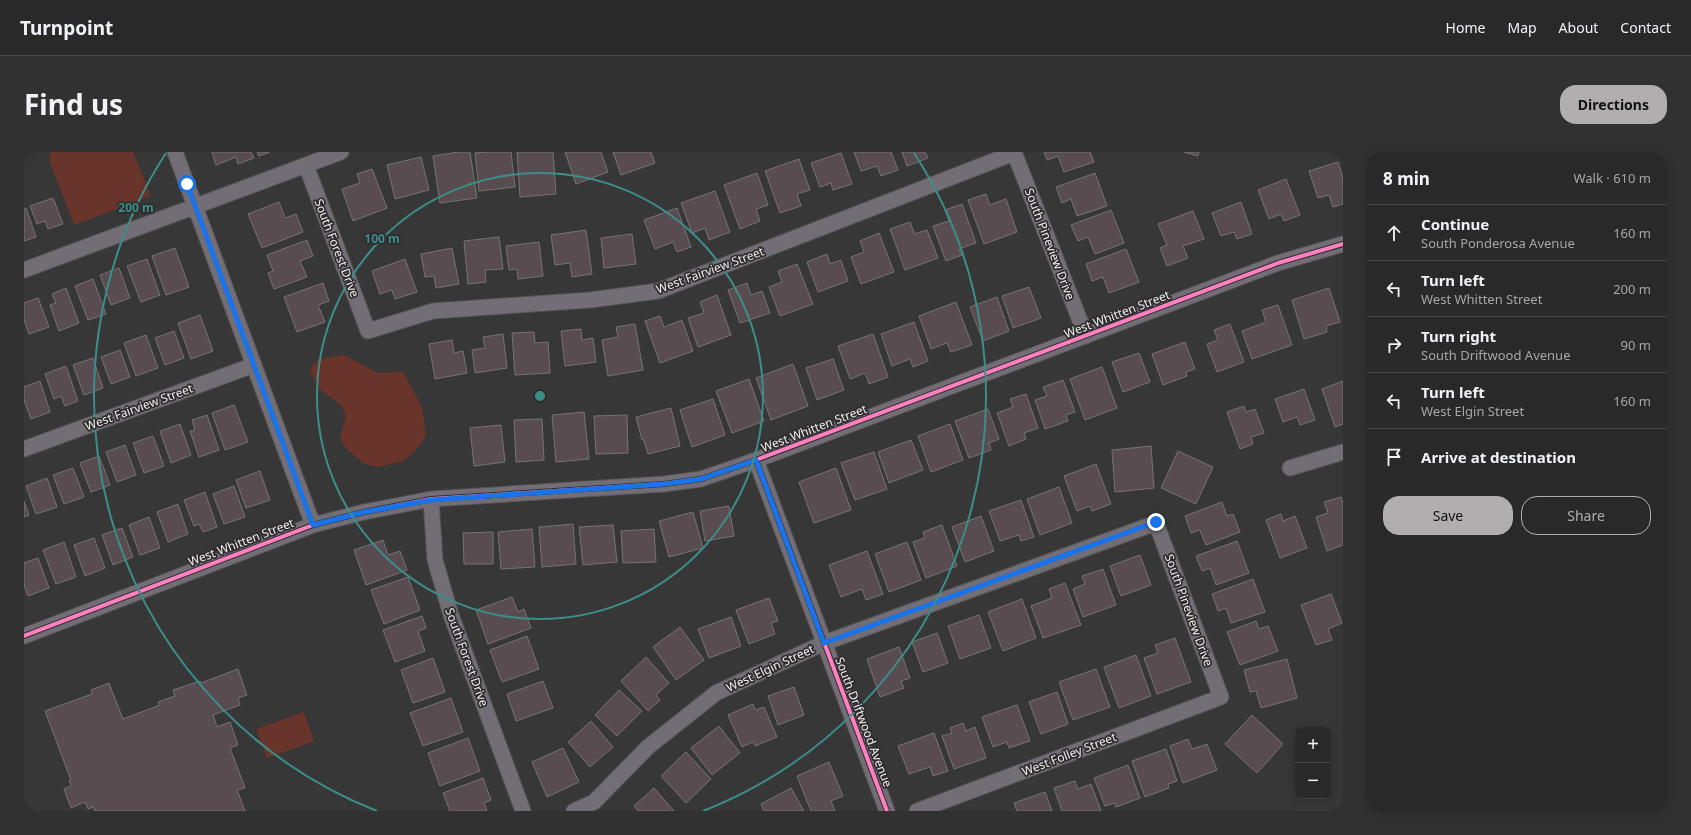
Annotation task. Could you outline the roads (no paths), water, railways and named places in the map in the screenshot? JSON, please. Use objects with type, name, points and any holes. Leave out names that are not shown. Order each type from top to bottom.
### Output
[{"type":"street","points":[[176,152],[313,525]]},
{"type":"street","points":[[24,270],[195,205],[341,152]]},
{"type":"street","name":"West Fairview Street","points":[[368,331],[433,311],[590,300],[658,291],[1014,152]]},
{"type":"street","name":"South Pineview Drive","points":[[1014,152],[1086,336]]},
{"type":"street","name":"South Forest Drive","points":[[306,165],[368,331]]},
{"type":"street","name":"West Whitten Street","points":[[24,636],[313,525],[364,512],[431,500],[664,484],[701,479],[756,460],[1278,263],[1343,244]]},
{"type":"street","name":"West Fairview Street","points":[[24,449],[254,365]]},
{"type":"street","points":[[1290,468],[1343,452]]},
{"type":"street","name":"South Driftwood Avenue","points":[[756,460],[887,811]]},
{"type":"street","name":"South Forest Drive","points":[[431,500],[435,560],[451,614],[523,811]]},
{"type":"street","name":"South Pineview Drive","points":[[1156,522],[1221,697]]},
{"type":"street","name":"West Elgin Street","points":[[574,811],[594,802],[648,747],[716,693],[824,643],[1156,522]]},
{"type":"street","name":"West Folley Street","points":[[917,811],[1221,697]]}]
